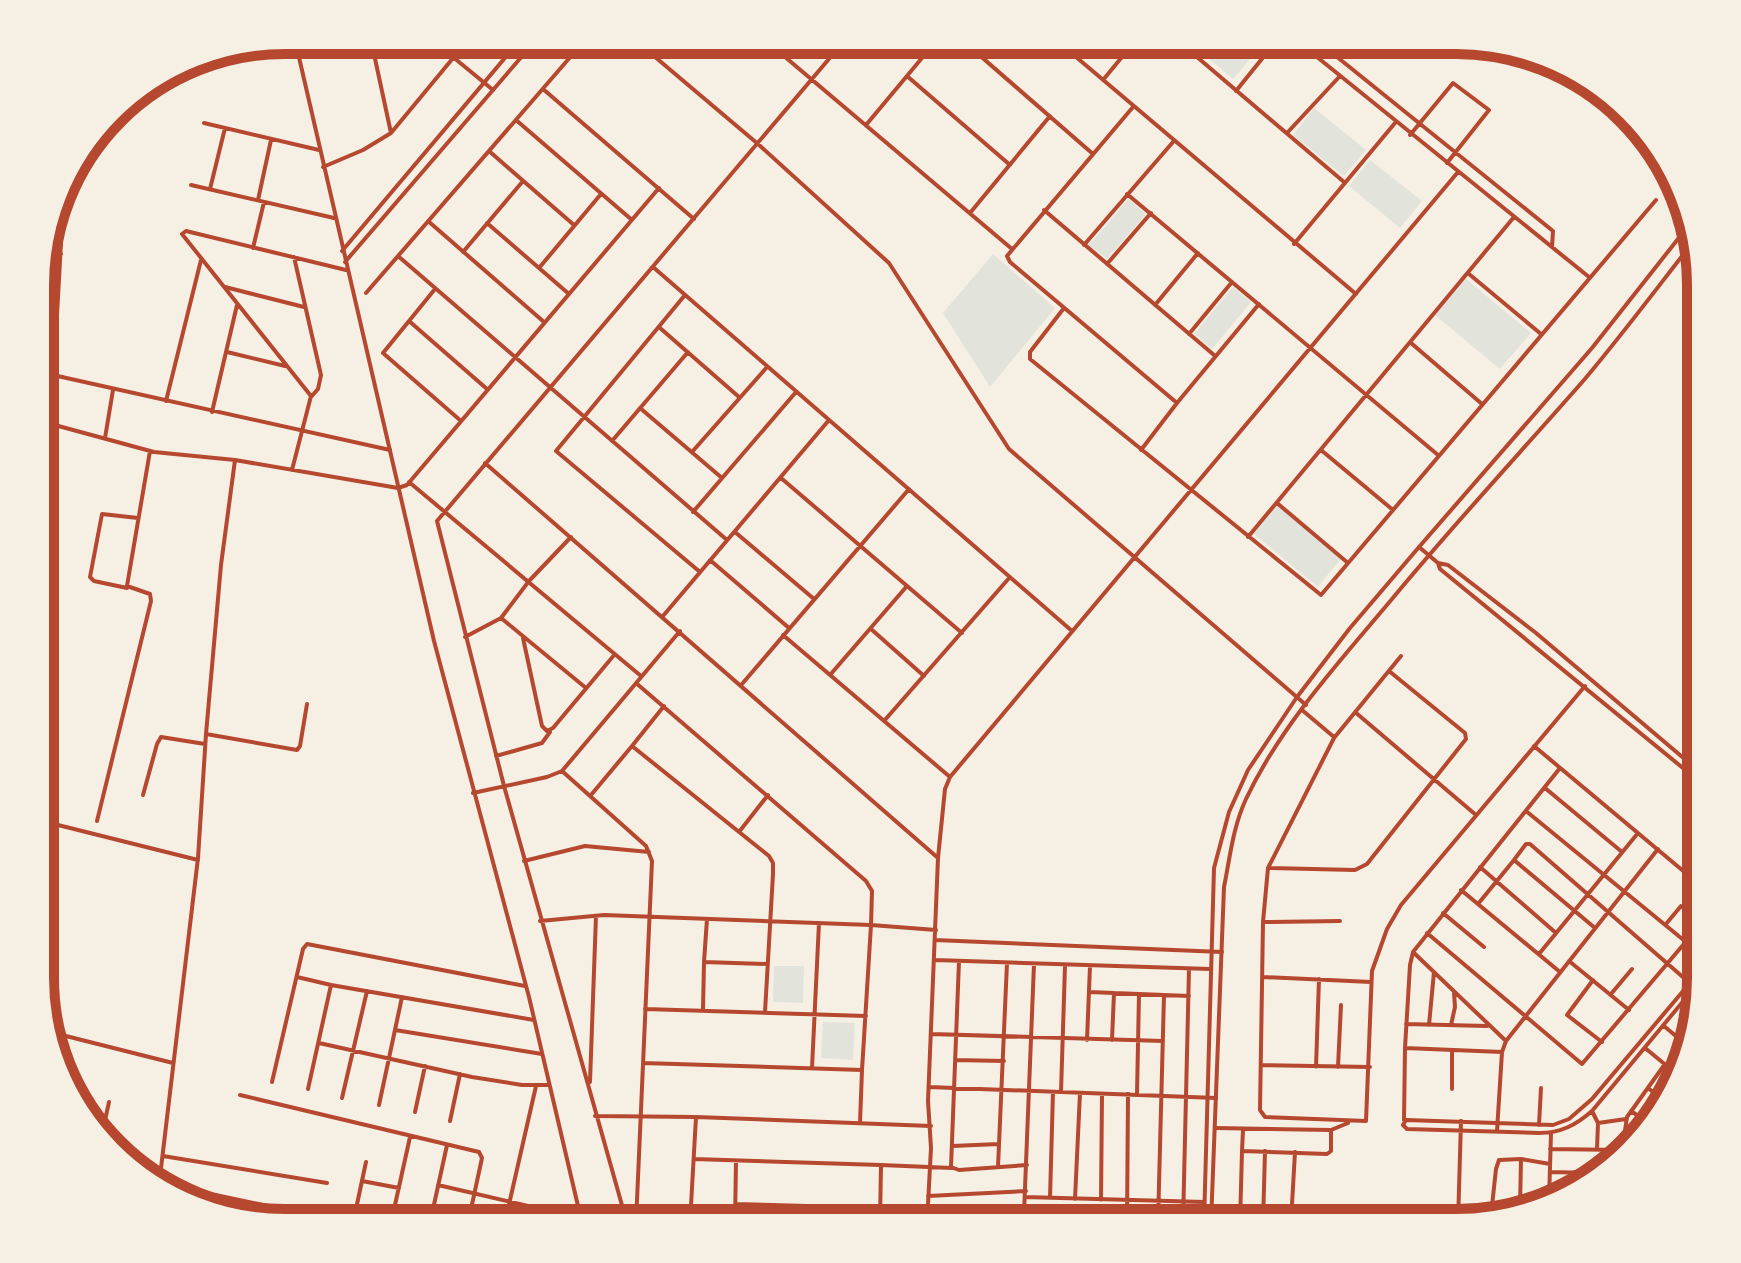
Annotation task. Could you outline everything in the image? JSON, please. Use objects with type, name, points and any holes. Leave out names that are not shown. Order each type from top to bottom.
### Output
[{"type":"street","points":[[298,54],[398,488],[473,793],[534,1020],[578,1209]]},
{"type":"street","points":[[374,54],[391,133]]},
{"type":"street","points":[[323,167],[363,150],[391,133],[456,54]]},
{"type":"street","points":[[342,251],[509,54]]},
{"type":"street","points":[[344,263],[524,54]]},
{"type":"street","points":[[366,293],[573,54]]},
{"type":"street","points":[[652,54],[758,144],[889,263],[1009,449],[1297,697],[1334,738]]},
{"type":"street","points":[[781,54],[1012,249]]},
{"type":"street","points":[[623,1209],[496,756],[438,528],[439,517],[833,54]]},
{"type":"street","points":[[866,125],[925,54]]},
{"type":"street","points":[[978,54],[1093,154]]},
{"type":"street","points":[[1072,54],[1356,294]]},
{"type":"street","points":[[1103,80],[1124,54]]},
{"type":"street","points":[[1193,54],[1344,182]]},
{"type":"street","points":[[1236,91],[1266,54]]},
{"type":"street","points":[[1313,54],[1589,277]]},
{"type":"street","points":[[1333,54],[1553,231],[1552,247]]},
{"type":"street","points":[[453,57],[493,90]]},
{"type":"street","points":[[907,76],[1010,165]]},
{"type":"street","points":[[1287,133],[1340,76]]},
{"type":"street","points":[[1410,135],[1453,83],[1489,110],[1447,163]]},
{"type":"street","points":[[543,89],[694,219]]},
{"type":"street","points":[[1133,107],[1007,256],[1010,262],[1177,403]]},
{"type":"street","points":[[970,213],[1051,116]]},
{"type":"street","points":[[516,120],[632,220]]},
{"type":"street","points":[[204,123],[319,150]]},
{"type":"street","points":[[1294,244],[1395,123]]},
{"type":"street","points":[[210,189],[225,128]]},
{"type":"street","points":[[253,248],[271,139]]},
{"type":"street","points":[[1084,245],[1173,142]]},
{"type":"street","points":[[489,151],[574,225]]},
{"type":"street","points":[[927,1209],[938,858],[945,789],[950,777],[1458,172]]},
{"type":"street","points":[[463,252],[523,181]]},
{"type":"street","points":[[191,185],[334,218]]},
{"type":"street","points":[[54,425],[150,451],[235,460],[398,488],[409,482],[659,188]]},
{"type":"street","points":[[539,268],[601,194]]},
{"type":"street","points":[[1127,194],[1439,455]]},
{"type":"street","points":[[1064,308],[1029,356],[1319,595],[1656,200]]},
{"type":"street","points":[[1044,210],[1214,355]]},
{"type":"street","points":[[1107,264],[1151,213]]},
{"type":"street","points":[[1248,537],[1514,217]]},
{"type":"street","points":[[428,221],[545,323]]},
{"type":"street","points":[[54,355],[63,222]]},
{"type":"street","points":[[487,223],[569,294]]},
{"type":"street","points":[[311,397],[184,239],[183,233],[186,231],[346,270]]},
{"type":"street","points":[[1204,1209],[1214,868],[1229,812],[1248,770],[1297,697],[1350,628],[1592,348],[1681,235]]},
{"type":"street","points":[[56,253],[61,254]]},
{"type":"street","points":[[1155,305],[1198,253]]},
{"type":"street","points":[[1211,1209],[1224,887],[1239,818],[1266,761],[1304,708],[1428,555],[1596,365],[1685,253]]},
{"type":"street","points":[[398,256],[727,540]]},
{"type":"street","points":[[292,470],[311,397],[318,389],[321,375],[294,257]]},
{"type":"street","points":[[166,401],[201,260]]},
{"type":"street","points":[[653,267],[1072,631]]},
{"type":"street","points":[[1469,274],[1541,334]]},
{"type":"street","points":[[1189,334],[1232,282]]},
{"type":"street","points":[[223,286],[304,307]]},
{"type":"street","points":[[435,289],[383,353],[461,421]]},
{"type":"street","points":[[54,290],[58,291]]},
{"type":"street","points":[[685,295],[583,416],[558,448],[558,455],[700,572]]},
{"type":"street","points":[[1141,450],[1214,355],[1259,304]]},
{"type":"street","points":[[212,412],[237,305]]},
{"type":"street","points":[[409,321],[487,389]]},
{"type":"street","points":[[659,327],[739,397]]},
{"type":"street","points":[[1411,343],[1482,404]]},
{"type":"street","points":[[226,352],[287,366]]},
{"type":"street","points":[[612,441],[688,352]]},
{"type":"street","points":[[692,452],[767,366]]},
{"type":"street","points":[[54,375],[390,450]]},
{"type":"street","points":[[105,438],[114,389]]},
{"type":"street","points":[[693,512],[796,391]]},
{"type":"street","points":[[640,408],[722,478]]},
{"type":"street","points":[[663,616],[829,420]]},
{"type":"street","points":[[1321,450],[1393,510]]},
{"type":"street","points":[[128,588],[150,451]]},
{"type":"street","points":[[160,1172],[198,860],[221,565],[235,460]]},
{"type":"street","points":[[485,463],[938,858]]},
{"type":"street","points":[[780,478],[962,633]]},
{"type":"street","points":[[409,482],[641,676]]},
{"type":"street","points":[[742,684],[909,489]]},
{"type":"street","points":[[1277,503],[1348,563]]},
{"type":"street","points":[[97,821],[151,601],[150,594],[94,581],[90,577],[102,514],[138,518]]},
{"type":"street","points":[[735,532],[814,599]]},
{"type":"street","points":[[465,637],[501,618],[529,581],[571,537]]},
{"type":"street","points":[[1419,547],[1438,563],[1448,565],[1536,633],[1687,761]]},
{"type":"street","points":[[710,560],[789,628]]},
{"type":"street","points":[[1438,563],[1440,569],[1687,771]]},
{"type":"street","points":[[884,721],[1010,577]]},
{"type":"street","points":[[830,675],[907,586]]},
{"type":"street","points":[[501,618],[586,688]]},
{"type":"street","points":[[871,629],[924,676]]},
{"type":"street","points":[[473,793],[562,771],[680,631]]},
{"type":"street","points":[[783,635],[950,777]]},
{"type":"street","points":[[523,636],[542,726],[547,731],[551,730]]},
{"type":"street","points":[[496,756],[542,743],[615,654]]},
{"type":"street","points":[[1401,656],[1334,738],[1268,868],[1264,887],[1260,1110],[1265,1117],[1350,1122],[1363,1122],[1367,1118],[1371,982],[1375,958],[1394,916],[1585,686]]},
{"type":"street","points":[[1268,868],[1361,868],[1461,746],[1466,735],[1389,671]]},
{"type":"street","points":[[636,683],[768,795],[868,884],[872,891],[860,1123]]},
{"type":"street","points":[[206,734],[297,750],[307,704]]},
{"type":"street","points":[[591,795],[664,706]]},
{"type":"street","points":[[1355,712],[1476,815]]},
{"type":"street","points":[[143,795],[161,737],[205,744]]},
{"type":"street","points":[[632,746],[766,852],[773,863],[765,1012]]},
{"type":"street","points":[[1534,746],[1687,874]]},
{"type":"street","points":[[1560,768],[1413,952],[1405,1048],[1406,1129],[1551,1133],[1569,1128],[1592,1111],[1687,993]]},
{"type":"street","points":[[562,771],[649,852],[652,861],[637,1209]]},
{"type":"street","points":[[1545,788],[1622,852]]},
{"type":"street","points":[[739,832],[768,795]]},
{"type":"street","points":[[1427,933],[1582,1064],[1669,964],[1686,942],[1526,811]]},
{"type":"street","points":[[54,824],[198,860]]},
{"type":"street","points":[[1539,954],[1638,833]]},
{"type":"street","points":[[1478,904],[1526,844],[1530,844],[1687,980]]},
{"type":"street","points":[[524,861],[585,846],[649,852]]},
{"type":"street","points":[[1497,1131],[1502,1052],[1506,1041],[1658,849]]},
{"type":"street","points":[[1514,860],[1595,928]]},
{"type":"street","points":[[1480,867],[1556,933]]},
{"type":"street","points":[[1461,890],[1560,972]]},
{"type":"street","points":[[1666,924],[1681,906],[1687,911]]},
{"type":"street","points":[[1442,913],[1484,947]]},
{"type":"street","points":[[540,921],[596,916],[649,916],[936,930]]},
{"type":"street","points":[[590,1088],[596,916]]},
{"type":"street","points":[[703,1010],[707,919]]},
{"type":"street","points":[[1263,922],[1340,921]]},
{"type":"street","points":[[812,1068],[819,923]]},
{"type":"street","points":[[935,940],[1222,952]]},
{"type":"street","points":[[272,1082],[303,949],[311,944],[525,986]]},
{"type":"street","points":[[1413,952],[1506,1041]]},
{"type":"street","points":[[935,960],[1210,969]]},
{"type":"street","points":[[952,1168],[959,961]]},
{"type":"street","points":[[1569,961],[1629,1010]]},
{"type":"street","points":[[704,962],[767,964]]},
{"type":"street","points":[[998,1167],[1007,963]]},
{"type":"street","points":[[1024,1209],[1034,964]]},
{"type":"street","points":[[1061,1092],[1065,965]]},
{"type":"street","points":[[1087,1040],[1090,966]]},
{"type":"street","points":[[1184,1209],[1189,969]]},
{"type":"street","points":[[1611,994],[1632,969]]},
{"type":"street","points":[[1429,1025],[1434,972]]},
{"type":"street","points":[[297,977],[534,1020]]},
{"type":"street","points":[[1263,977],[1371,982]]},
{"type":"street","points":[[1316,1067],[1319,979]]},
{"type":"street","points":[[1593,980],[1567,1015],[1602,1042]]},
{"type":"street","points":[[308,1089],[331,985]]},
{"type":"street","points":[[342,1098],[367,991]]},
{"type":"street","points":[[1451,1025],[1455,1007],[1453,991]]},
{"type":"street","points":[[1089,992],[1189,996]]},
{"type":"street","points":[[1404,1120],[1539,1125],[1561,1123],[1578,1112],[1687,992]]},
{"type":"street","points":[[1112,1040],[1114,993]]},
{"type":"street","points":[[1137,1094],[1139,994]]},
{"type":"street","points":[[1159,1209],[1164,995]]},
{"type":"street","points":[[379,1105],[402,997]]},
{"type":"street","points":[[1338,1067],[1341,1005]]},
{"type":"street","points":[[645,1009],[866,1016]]},
{"type":"street","points":[[1406,1024],[1489,1026]]},
{"type":"street","points":[[1663,1026],[1679,1039]]},
{"type":"street","points":[[395,1030],[542,1054]]},
{"type":"street","points":[[931,1034],[1163,1041]]},
{"type":"street","points":[[61,1035],[173,1063]]},
{"type":"street","points":[[319,1043],[460,1074],[536,1086],[549,1085]]},
{"type":"street","points":[[1405,1048],[1502,1052]]},
{"type":"street","points":[[1645,1048],[1669,1067]]},
{"type":"street","points":[[1452,1050],[1452,1089]]},
{"type":"street","points":[[955,1060],[1004,1061]]},
{"type":"street","points":[[643,1063],[862,1070]]},
{"type":"street","points":[[1623,1137],[1626,1119],[1665,1064]]},
{"type":"street","points":[[1261,1065],[1370,1067]]},
{"type":"street","points":[[415,1112],[425,1066]]},
{"type":"street","points":[[450,1121],[460,1074]]},
{"type":"street","points":[[508,1209],[536,1086]]},
{"type":"street","points":[[929,1087],[1216,1098]]},
{"type":"street","points":[[1539,1125],[1541,1088]]},
{"type":"street","points":[[1648,1088],[1656,1094]]},
{"type":"street","points":[[1050,1198],[1053,1091]]},
{"type":"street","points":[[1075,1199],[1080,1092]]},
{"type":"street","points":[[1101,1200],[1102,1093]]},
{"type":"street","points":[[1127,1209],[1128,1094]]},
{"type":"street","points":[[240,1095],[481,1154],[471,1209]]},
{"type":"street","points":[[105,1122],[109,1102]]},
{"type":"street","points":[[1592,1111],[1598,1123],[1597,1149]]},
{"type":"street","points":[[1631,1111],[1640,1117]]},
{"type":"street","points":[[595,1116],[931,1126]]},
{"type":"street","points":[[691,1209],[696,1117]]},
{"type":"street","points":[[1598,1123],[1626,1119]]},
{"type":"street","points":[[1458,1209],[1461,1121]]},
{"type":"street","points":[[1214,1128],[1331,1130],[1350,1122]]},
{"type":"street","points":[[1240,1209],[1243,1130]]},
{"type":"street","points":[[1242,1151],[1329,1153],[1331,1130]]},
{"type":"street","points":[[1549,1189],[1551,1133]]},
{"type":"street","points":[[394,1209],[410,1137]]},
{"type":"street","points":[[952,1146],[999,1144]]},
{"type":"street","points":[[433,1209],[447,1145]]},
{"type":"street","points":[[1550,1149],[1610,1150]]},
{"type":"street","points":[[1263,1209],[1265,1151]]},
{"type":"street","points":[[1291,1209],[1295,1152]]},
{"type":"street","points":[[162,1156],[327,1183]]},
{"type":"street","points":[[694,1159],[959,1170],[1027,1165]]},
{"type":"street","points":[[1492,1206],[1498,1162],[1502,1159],[1550,1164]]},
{"type":"street","points":[[1520,1200],[1521,1159]]},
{"type":"street","points":[[736,1161],[736,1209]]},
{"type":"street","points":[[356,1209],[366,1162]]},
{"type":"street","points":[[736,1204],[880,1208],[881,1165]]},
{"type":"street","points":[[1550,1172],[1580,1172]]},
{"type":"street","points":[[1575,1172],[1575,1176]]},
{"type":"street","points":[[362,1181],[399,1188]]},
{"type":"street","points":[[438,1185],[542,1209]]},
{"type":"street","points":[[200,1192],[282,1209]]},
{"type":"street","points":[[928,1196],[1026,1194],[1050,1198],[1204,1202]]},
{"type":"shaded area","points":[[1204,54],[1254,54],[1233,79]]},
{"type":"shaded area","points":[[1314,108],[1366,150],[1344,176],[1293,135]]},
{"type":"shaded area","points":[[1370,160],[1422,201],[1400,228],[1349,186]]},
{"type":"shaded area","points":[[1128,199],[1146,214],[1107,259],[1089,245]]},
{"type":"shaded area","points":[[993,254],[1055,308],[990,387],[943,313]]},
{"type":"shaded area","points":[[1466,279],[1531,333],[1500,369],[1435,315]]},
{"type":"shaded area","points":[[1233,287],[1251,302],[1212,349],[1194,334]]},
{"type":"shaded area","points":[[1278,504],[1342,557],[1318,587],[1254,534]]},
{"type":"shaded area","points":[[774,966],[804,966],[803,1003],[773,1002]]},
{"type":"shaded area","points":[[823,1022],[855,1023],[853,1060],[821,1058]]}]
